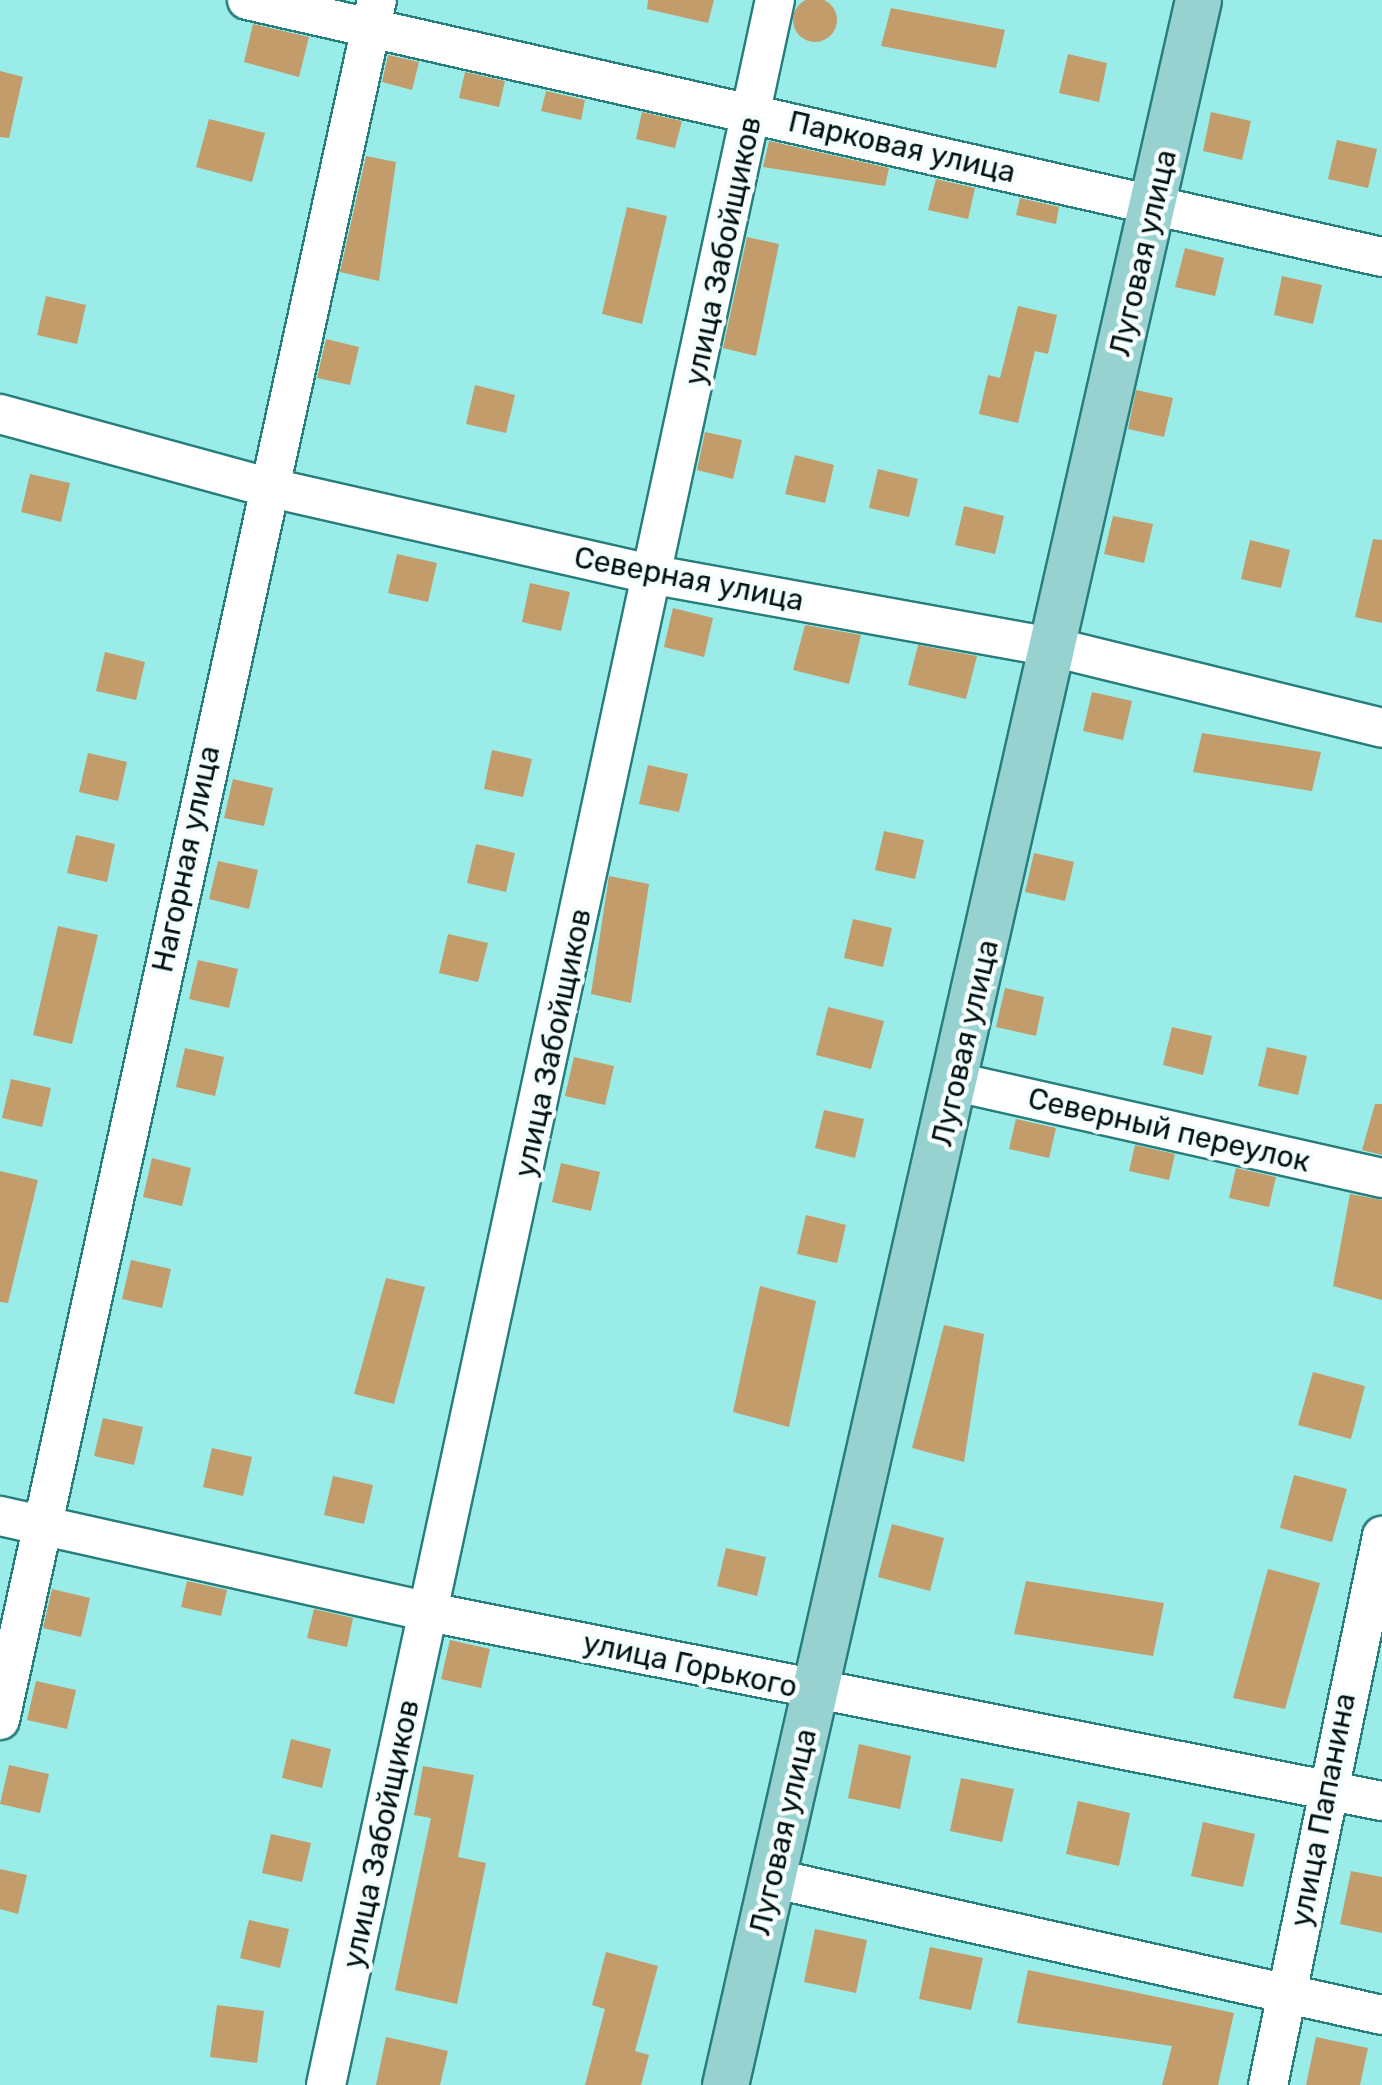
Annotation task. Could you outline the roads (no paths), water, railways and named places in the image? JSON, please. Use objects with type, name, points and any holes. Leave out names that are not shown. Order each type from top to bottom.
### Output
[{"type":"main road","name":"Луговая улица","points":[[726,2085],[1198,0]]},
{"type":"street","name":"Парковая улица","points":[[246,0],[374,14],[752,111],[1382,257]]},
{"type":"street","name":"улица Забойщиков","points":[[326,2085],[655,574],[775,0]]},
{"type":"street","name":"Нагорная улица","points":[[0,1720],[267,488],[374,14]]},
{"type":"street","name":"Северная улица","points":[[0,414],[267,488],[655,574],[1053,647],[1382,728]]},
{"type":"street","name":"Северный переулок","points":[[956,1082],[1382,1178]]},
{"type":"street","name":"улица Горького","points":[[0,1516],[429,1612],[1382,1800]]},
{"type":"street","name":"улица Папанина","points":[[1268,2085],[1324,1788],[1382,1536]]},
{"type":"street","points":[[772,1878],[1382,2015]]}]
